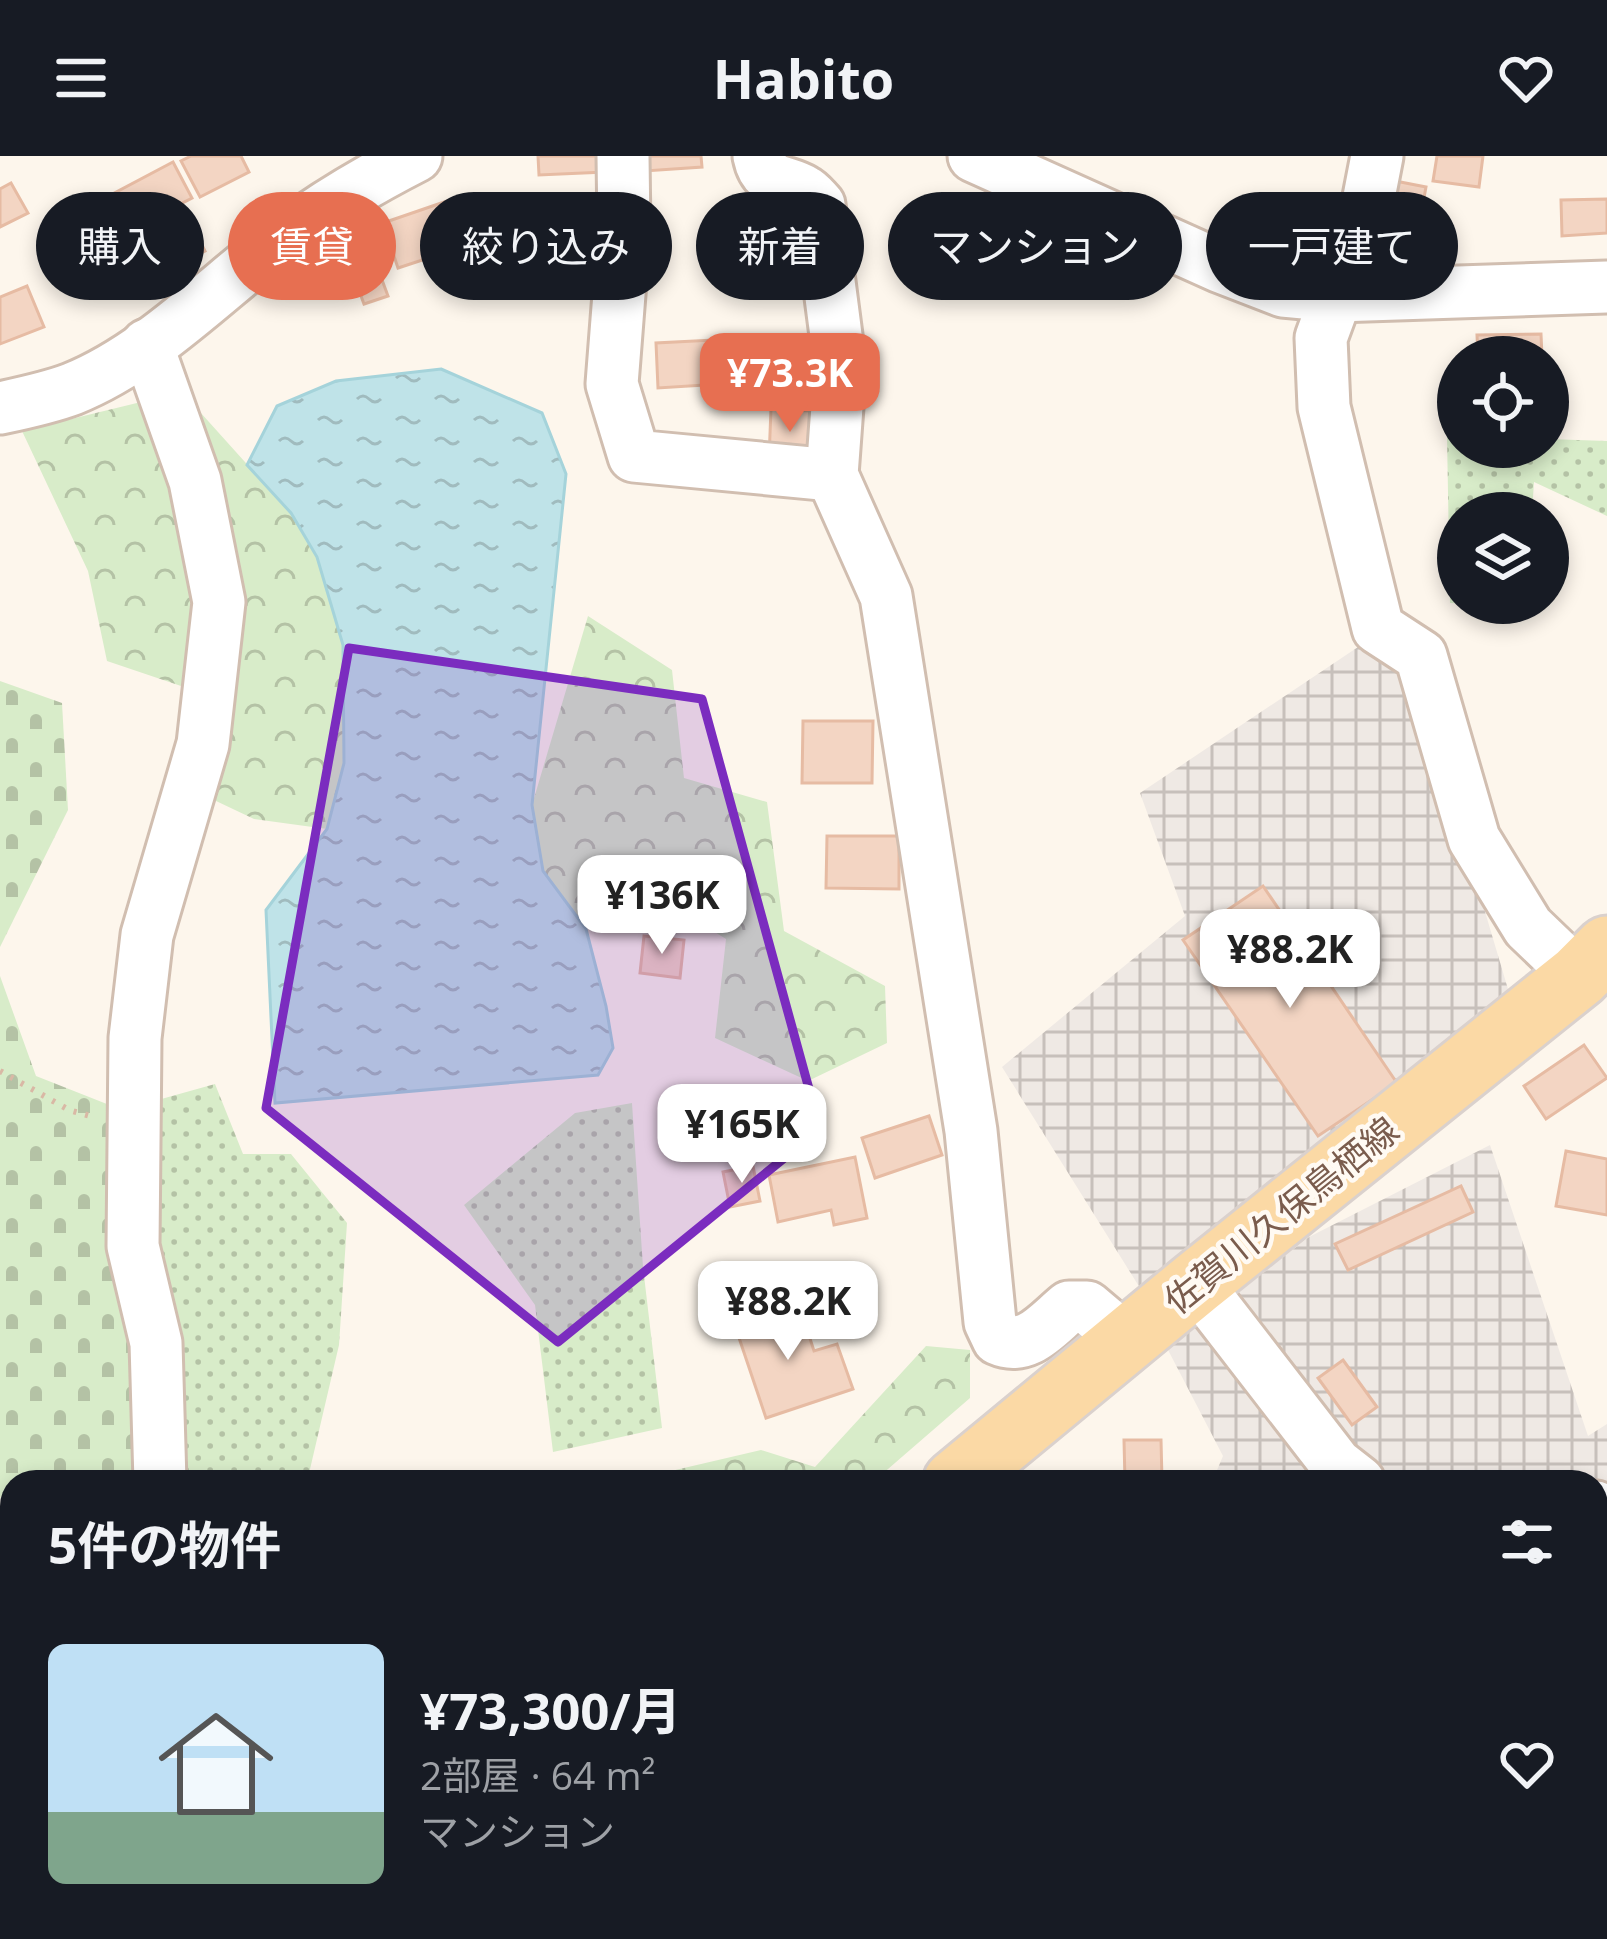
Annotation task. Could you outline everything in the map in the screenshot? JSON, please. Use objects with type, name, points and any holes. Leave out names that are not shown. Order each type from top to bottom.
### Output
[{"type":"main road","name":"佐賀川久保鳥栖線","points":[[969,1470],[1593,962]]},
{"type":"street","points":[[0,408],[41,400],[108,372],[293,230],[416,156]]},
{"type":"street","points":[[623,156],[624,230],[612,384],[634,456],[832,475]]},
{"type":"street","points":[[759,156],[761,168],[778,183],[802,189],[819,205],[840,367],[832,475],[886,596],[970,1131],[990,1322],[998,1339],[1012,1345],[1025,1342],[1069,1307],[1087,1307],[1126,1340]]},
{"type":"street","points":[[974,156],[1206,260]]},
{"type":"street","points":[[1370,192],[1377,156]]},
{"type":"street","points":[[1458,292],[1607,286]]},
{"type":"street","points":[[1335,300],[1321,338],[1324,407],[1378,628],[1421,656],[1474,839],[1528,927],[1593,962]]},
{"type":"street","points":[[148,345],[195,481],[219,602],[202,744],[147,935],[135,1039],[133,1246],[156,1343],[160,1470]]},
{"type":"street","points":[[1196,1283],[1344,1470]]},
{"type":"path","points":[[0,1071],[68,1110],[132,1126]]},
{"type":"highlighted area","points":[[349,648],[702,699],[820,1129],[558,1342],[266,1108]]},
{"type":"shaded area","points":[[1364,643],[1413,669],[1513,1006],[1140,1288],[1002,1067],[1185,916],[1140,793]]},
{"type":"shaded area","points":[[1490,1145],[1588,1436],[1607,1424],[1607,1470],[1217,1470],[1223,1456],[1167,1348],[1309,1237]]},
{"type":"green space","points":[[182,392],[291,513],[317,557],[343,645],[344,763],[327,829],[254,819],[176,782],[184,687],[107,661],[88,571],[22,431]]},
{"type":"green space","points":[[1569,440],[1607,441],[1607,516],[1569,498],[1569,492],[1555,492],[1534,482],[1533,492],[1448,492],[1448,468],[1569,468]]},
{"type":"green space","points":[[588,616],[672,670],[684,778],[767,802],[784,931],[885,986],[887,1043],[808,1081],[715,1038],[726,939],[660,898],[586,929],[543,871],[532,805]]},
{"type":"green space","points":[[0,681],[62,703],[68,810],[0,947]]},
{"type":"green space","points":[[0,976],[36,1076],[122,1110],[145,1333],[151,1470],[0,1470]]},
{"type":"green space","points":[[215,1084],[243,1154],[291,1154],[347,1223],[339,1345],[310,1470],[150,1470],[122,1110]]},
{"type":"green space","points":[[632,1103],[643,1267],[662,1428],[553,1452],[535,1305],[464,1205],[575,1113]]},
{"type":"green space","points":[[926,1346],[970,1350],[970,1398],[887,1470],[675,1470],[761,1450],[815,1467]]},
{"type":"water","points":[[441,369],[542,413],[566,474],[532,805],[543,871],[586,929],[613,1048],[598,1075],[275,1103],[266,910],[327,829],[344,763],[343,645],[317,557],[291,513],[247,465],[277,406],[336,381]]},
{"type":"building","points":[[191,156],[241,156],[249,172],[204,195],[197,192],[181,161]]},
{"type":"building","points":[[538,156],[604,156],[605,172],[539,175]]},
{"type":"building","points":[[644,156],[701,156],[702,167],[645,171]]},
{"type":"building","points":[[1437,156],[1483,156],[1479,187],[1433,181]]},
{"type":"building","points":[[173,162],[189,192],[116,192]]},
{"type":"building","points":[[1385,179],[1426,187],[1425,192],[1383,192]]},
{"type":"building","points":[[11,183],[28,213],[0,227],[0,189]]},
{"type":"building","points":[[1607,199],[1607,233],[1562,236],[1561,200]]},
{"type":"building","points":[[420,210],[420,261],[398,268],[396,262],[396,219]]},
{"type":"building","points":[[27,286],[44,327],[0,344],[0,297]]},
{"type":"building","points":[[1541,334],[1541,336],[1477,336]]},
{"type":"building","points":[[733,339],[736,383],[658,388],[656,343]]},
{"type":"building","points":[[771,409],[811,411],[809,461],[769,459]]},
{"type":"building","points":[[803,721],[873,721],[872,783],[802,783]]},
{"type":"building","points":[[827,836],[899,836],[899,889],[826,888]]},
{"type":"building","points":[[1263,886],[1397,1083],[1318,1136],[1183,940]]},
{"type":"building","points":[[644,936],[684,940],[680,978],[640,973]]},
{"type":"building","points":[[1584,1045],[1607,1078],[1546,1119],[1524,1086]]},
{"type":"building","points":[[929,1116],[942,1155],[875,1178],[862,1138]]},
{"type":"building","points":[[1566,1151],[1607,1159],[1607,1215],[1556,1206]]},
{"type":"building","points":[[855,1157],[867,1218],[834,1225],[831,1210],[778,1222],[769,1175]]},
{"type":"building","points":[[753,1166],[760,1201],[730,1207],[723,1172]]},
{"type":"building","points":[[1461,1186],[1473,1212],[1348,1270],[1335,1244]]},
{"type":"building","points":[[760,1305],[767,1325],[802,1314],[814,1351],[837,1344],[853,1389],[766,1418],[731,1314]]},
{"type":"building","points":[[1343,1360],[1377,1407],[1352,1425],[1318,1378]]},
{"type":"building","points":[[1124,1440],[1161,1440],[1162,1470],[1125,1470]]}]
